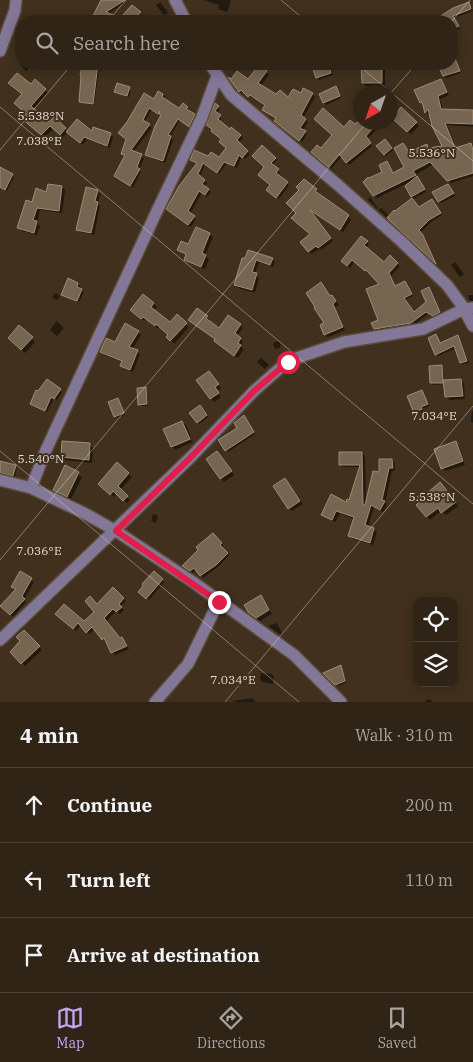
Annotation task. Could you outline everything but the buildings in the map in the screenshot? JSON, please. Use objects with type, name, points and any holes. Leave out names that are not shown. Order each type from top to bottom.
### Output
[{"type":"street","points":[[0,51],[15,10],[16,0]]},
{"type":"street","points":[[175,0],[183,15]]},
{"type":"street","points":[[214,70],[231,95],[338,185],[447,285],[468,308],[473,326]]},
{"type":"street","points":[[31,488],[46,450],[202,117],[217,76]]},
{"type":"street","points":[[0,640],[116,531],[254,391],[288,362],[344,342],[423,329],[468,308]]},
{"type":"street","points":[[0,480],[31,488],[84,513],[116,531],[294,655],[341,702]]},
{"type":"street","points":[[155,702],[188,664],[219,602]]},
{"type":"route","points":[[219,602],[193,582],[116,531],[254,391],[288,362]]}]
